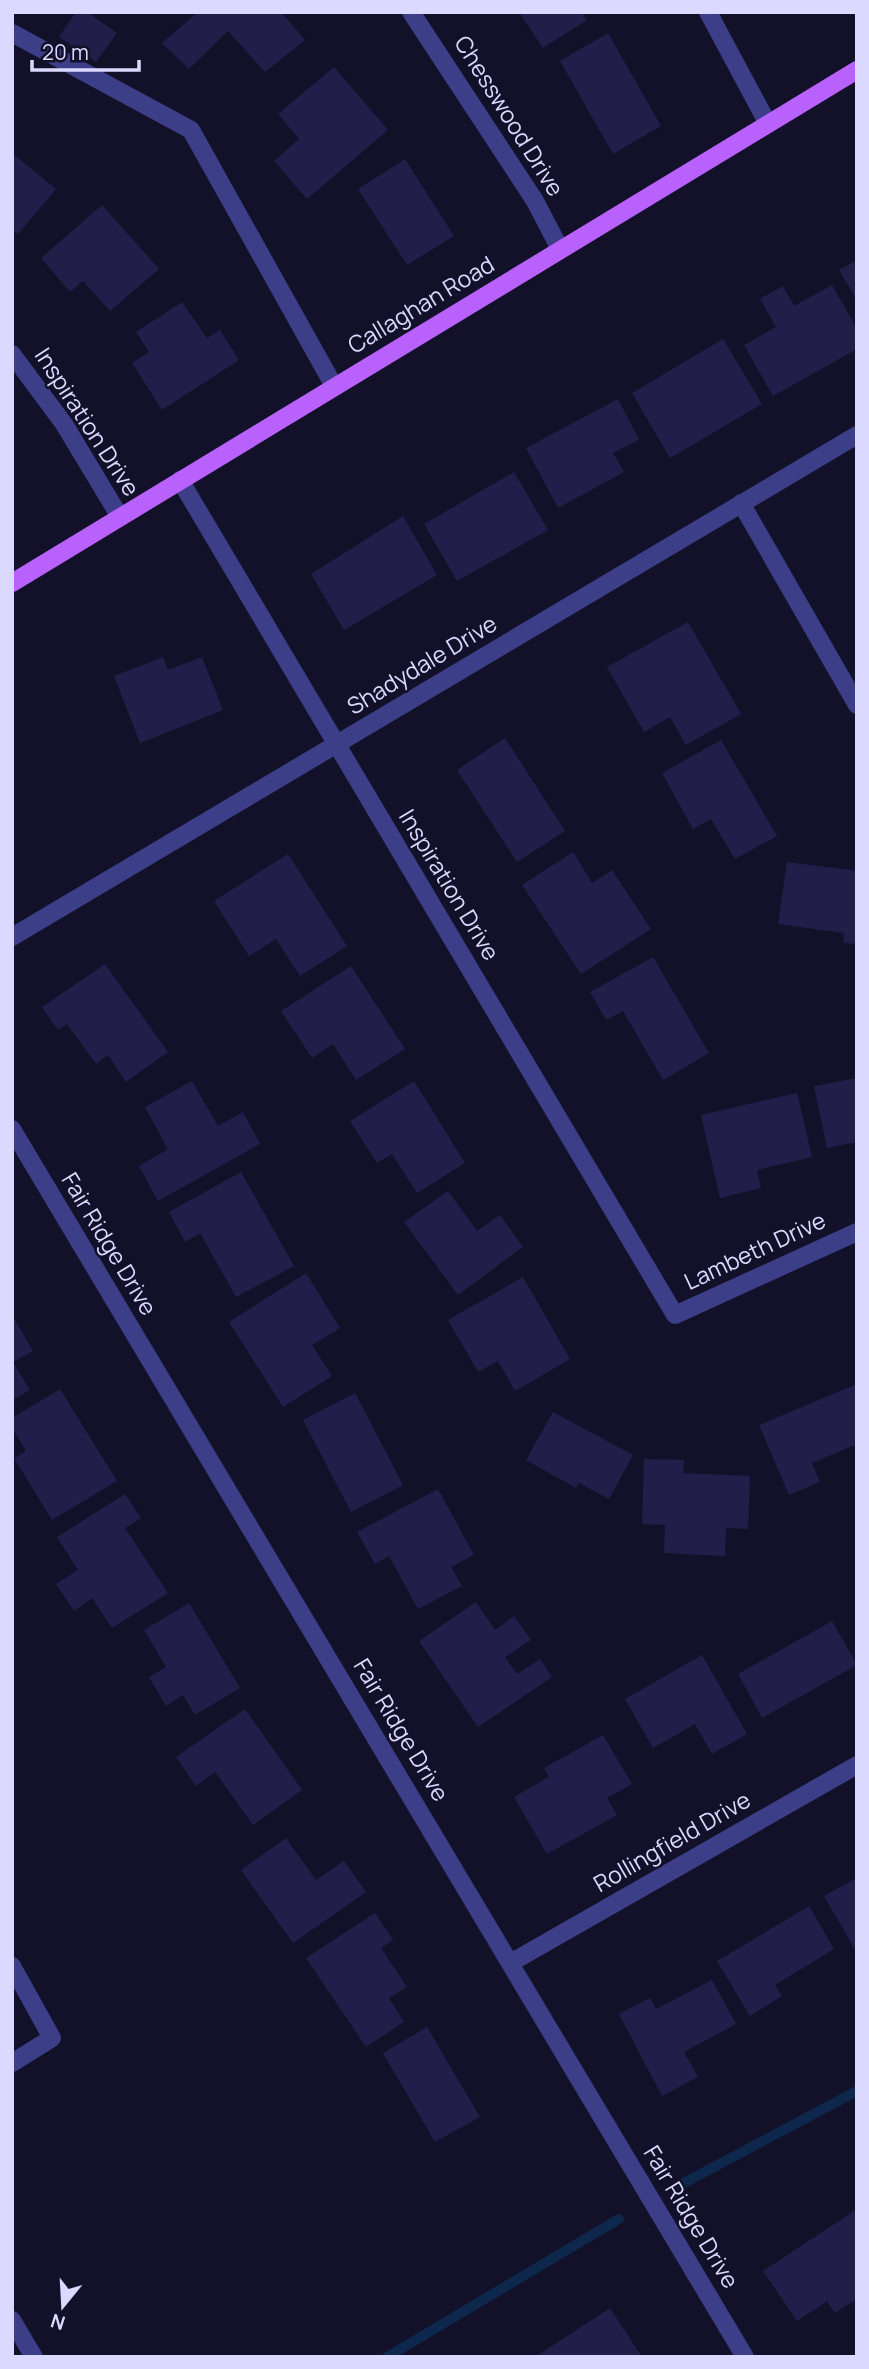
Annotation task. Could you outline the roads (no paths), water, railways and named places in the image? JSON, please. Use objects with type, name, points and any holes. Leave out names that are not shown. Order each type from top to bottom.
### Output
[{"type":"main road","name":"Callaghan Road","points":[[12,583],[857,70]]},
{"type":"street","name":"Chesswood Drive","points":[[411,12],[535,201],[560,249]]},
{"type":"street","points":[[708,12],[768,124]]},
{"type":"street","points":[[12,33],[191,130],[334,386]]},
{"type":"street","name":"Inspiration Drive","points":[[12,354],[64,424],[120,517]]},
{"type":"street","name":"Shadydale Drive","points":[[12,937],[857,435]]},
{"type":"street","name":"Inspiration Drive","points":[[180,480],[675,1315]]},
{"type":"street","points":[[741,503],[857,705]]},
{"type":"street","name":"Fair Ridge Drive","points":[[12,1129],[512,1962],[745,2357]]},
{"type":"street","name":"Lambeth Drive","points":[[675,1315],[857,1232]]},
{"type":"street","name":"Rollingfield Drive","points":[[512,1962],[857,1765]]},
{"type":"street","points":[[12,1966],[52,2038],[12,2063]]},
{"type":"street","points":[[12,2320],[34,2357]]},
{"type":"waterway","points":[[680,2185],[857,2091]]},
{"type":"waterway","points":[[387,2357],[619,2219]]}]
